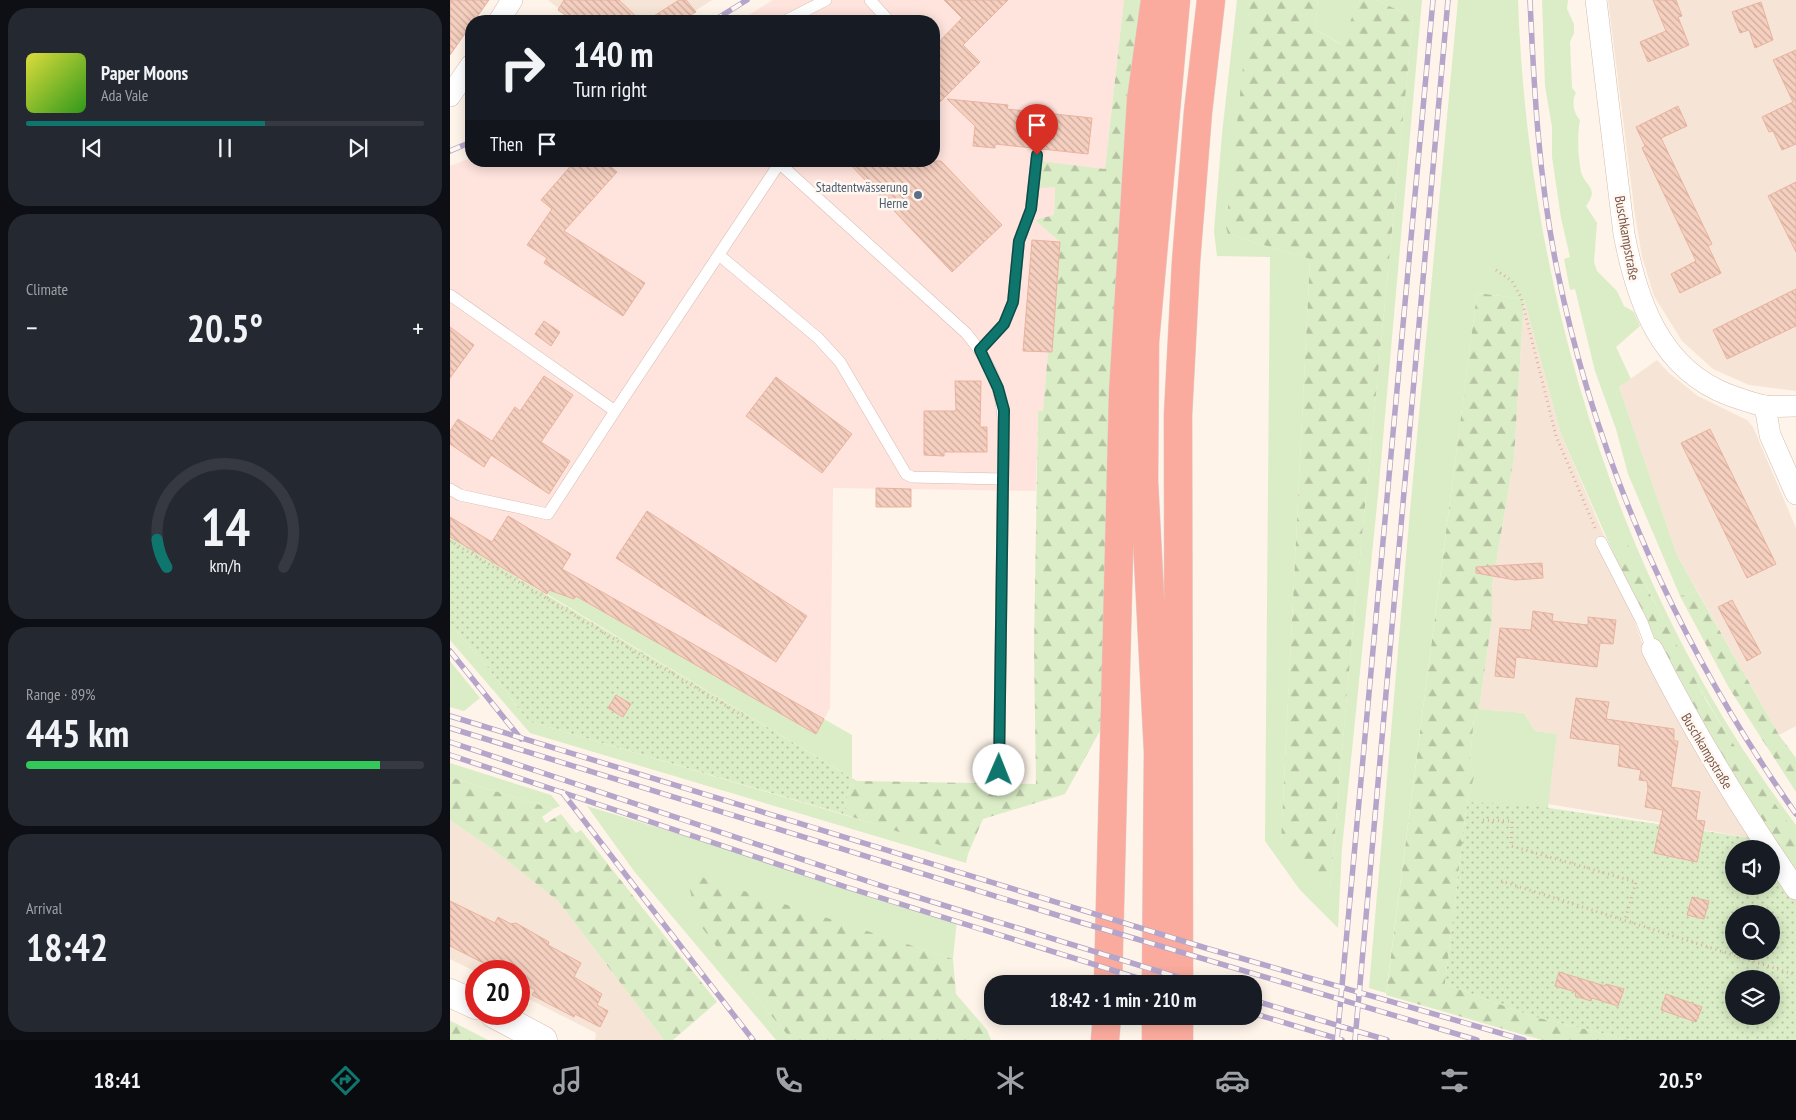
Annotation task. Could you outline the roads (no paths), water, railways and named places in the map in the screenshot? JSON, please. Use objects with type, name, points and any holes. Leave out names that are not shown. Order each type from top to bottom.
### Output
[{"type":"highway","points":[[1108,975],[1123,393],[1141,100],[1155,0]]},
{"type":"highway","points":[[1156,975],[1158,752],[1144,480],[1145,342],[1176,0]]},
{"type":"highway","points":[[1179,975],[1178,415],[1190,215],[1211,0]]},
{"type":"highway","points":[[1105,1040],[1106,1025]]},
{"type":"highway","points":[[1156,1025],[1156,1040]]},
{"type":"highway","points":[[1179,1025],[1179,1040]]},
{"type":"street","points":[[502,15],[512,0]]},
{"type":"street","name":"Buschkampstraße","points":[[1596,0],[1624,234],[1631,271],[1640,299],[1661,342],[1695,376],[1719,391],[1765,406],[1796,406]]},
{"type":"street","points":[[450,96],[465,74]]},
{"type":"street","points":[[1765,406],[1770,435],[1796,494]]},
{"type":"street","name":"Buschkampstraße","points":[[1652,650],[1683,711],[1731,792],[1763,840]]},
{"type":"street","points":[[1780,865],[1796,889]]},
{"type":"street","points":[[450,992],[465,1000]]},
{"type":"street","points":[[515,1025],[543,1040]]},
{"type":"lane","points":[[797,15],[826,0]]},
{"type":"lane","points":[[870,0],[883,15]]},
{"type":"lane","points":[[980,350],[1004,324],[1013,302],[1019,241],[1031,209],[1037,155]]},
{"type":"lane","points":[[450,489],[460,495],[548,514],[777,167]]},
{"type":"lane","points":[[785,167],[966,333],[980,350],[998,388],[1004,410],[999,770]]},
{"type":"lane","points":[[719,255],[818,338],[840,362],[906,474],[912,477],[1003,480]]},
{"type":"lane","points":[[450,295],[615,410]]},
{"type":"lane","points":[[1120,487],[1144,445]]},
{"type":"lane","points":[[1601,542],[1642,622],[1652,650]]},
{"type":"railway","points":[[723,15],[747,0]]},
{"type":"railway","points":[[1337,1040],[1433,0]]},
{"type":"railway","points":[[1355,1040],[1448,0]]},
{"type":"railway","points":[[1530,0],[1538,135],[1551,236],[1574,342],[1595,414],[1620,485],[1648,554],[1680,621],[1754,752],[1796,814]]},
{"type":"railway","points":[[450,151],[465,145]]},
{"type":"railway","points":[[450,651],[521,739]]},
{"type":"railway","points":[[450,716],[1209,949],[1524,1040]]},
{"type":"railway","points":[[450,728],[1076,921],[1477,1040]]},
{"type":"railway","points":[[450,742],[894,890],[1171,975]]},
{"type":"railway","points":[[450,755],[846,887],[1128,975]]},
{"type":"railway","points":[[562,792],[753,1040]]},
{"type":"railway","points":[[1262,1003],[1387,1040]]},
{"type":"railway","points":[[1262,1016],[1342,1040]]},
{"type":"place","name":"Stadtentwässerung Herne","points":[[918,195]]}]
